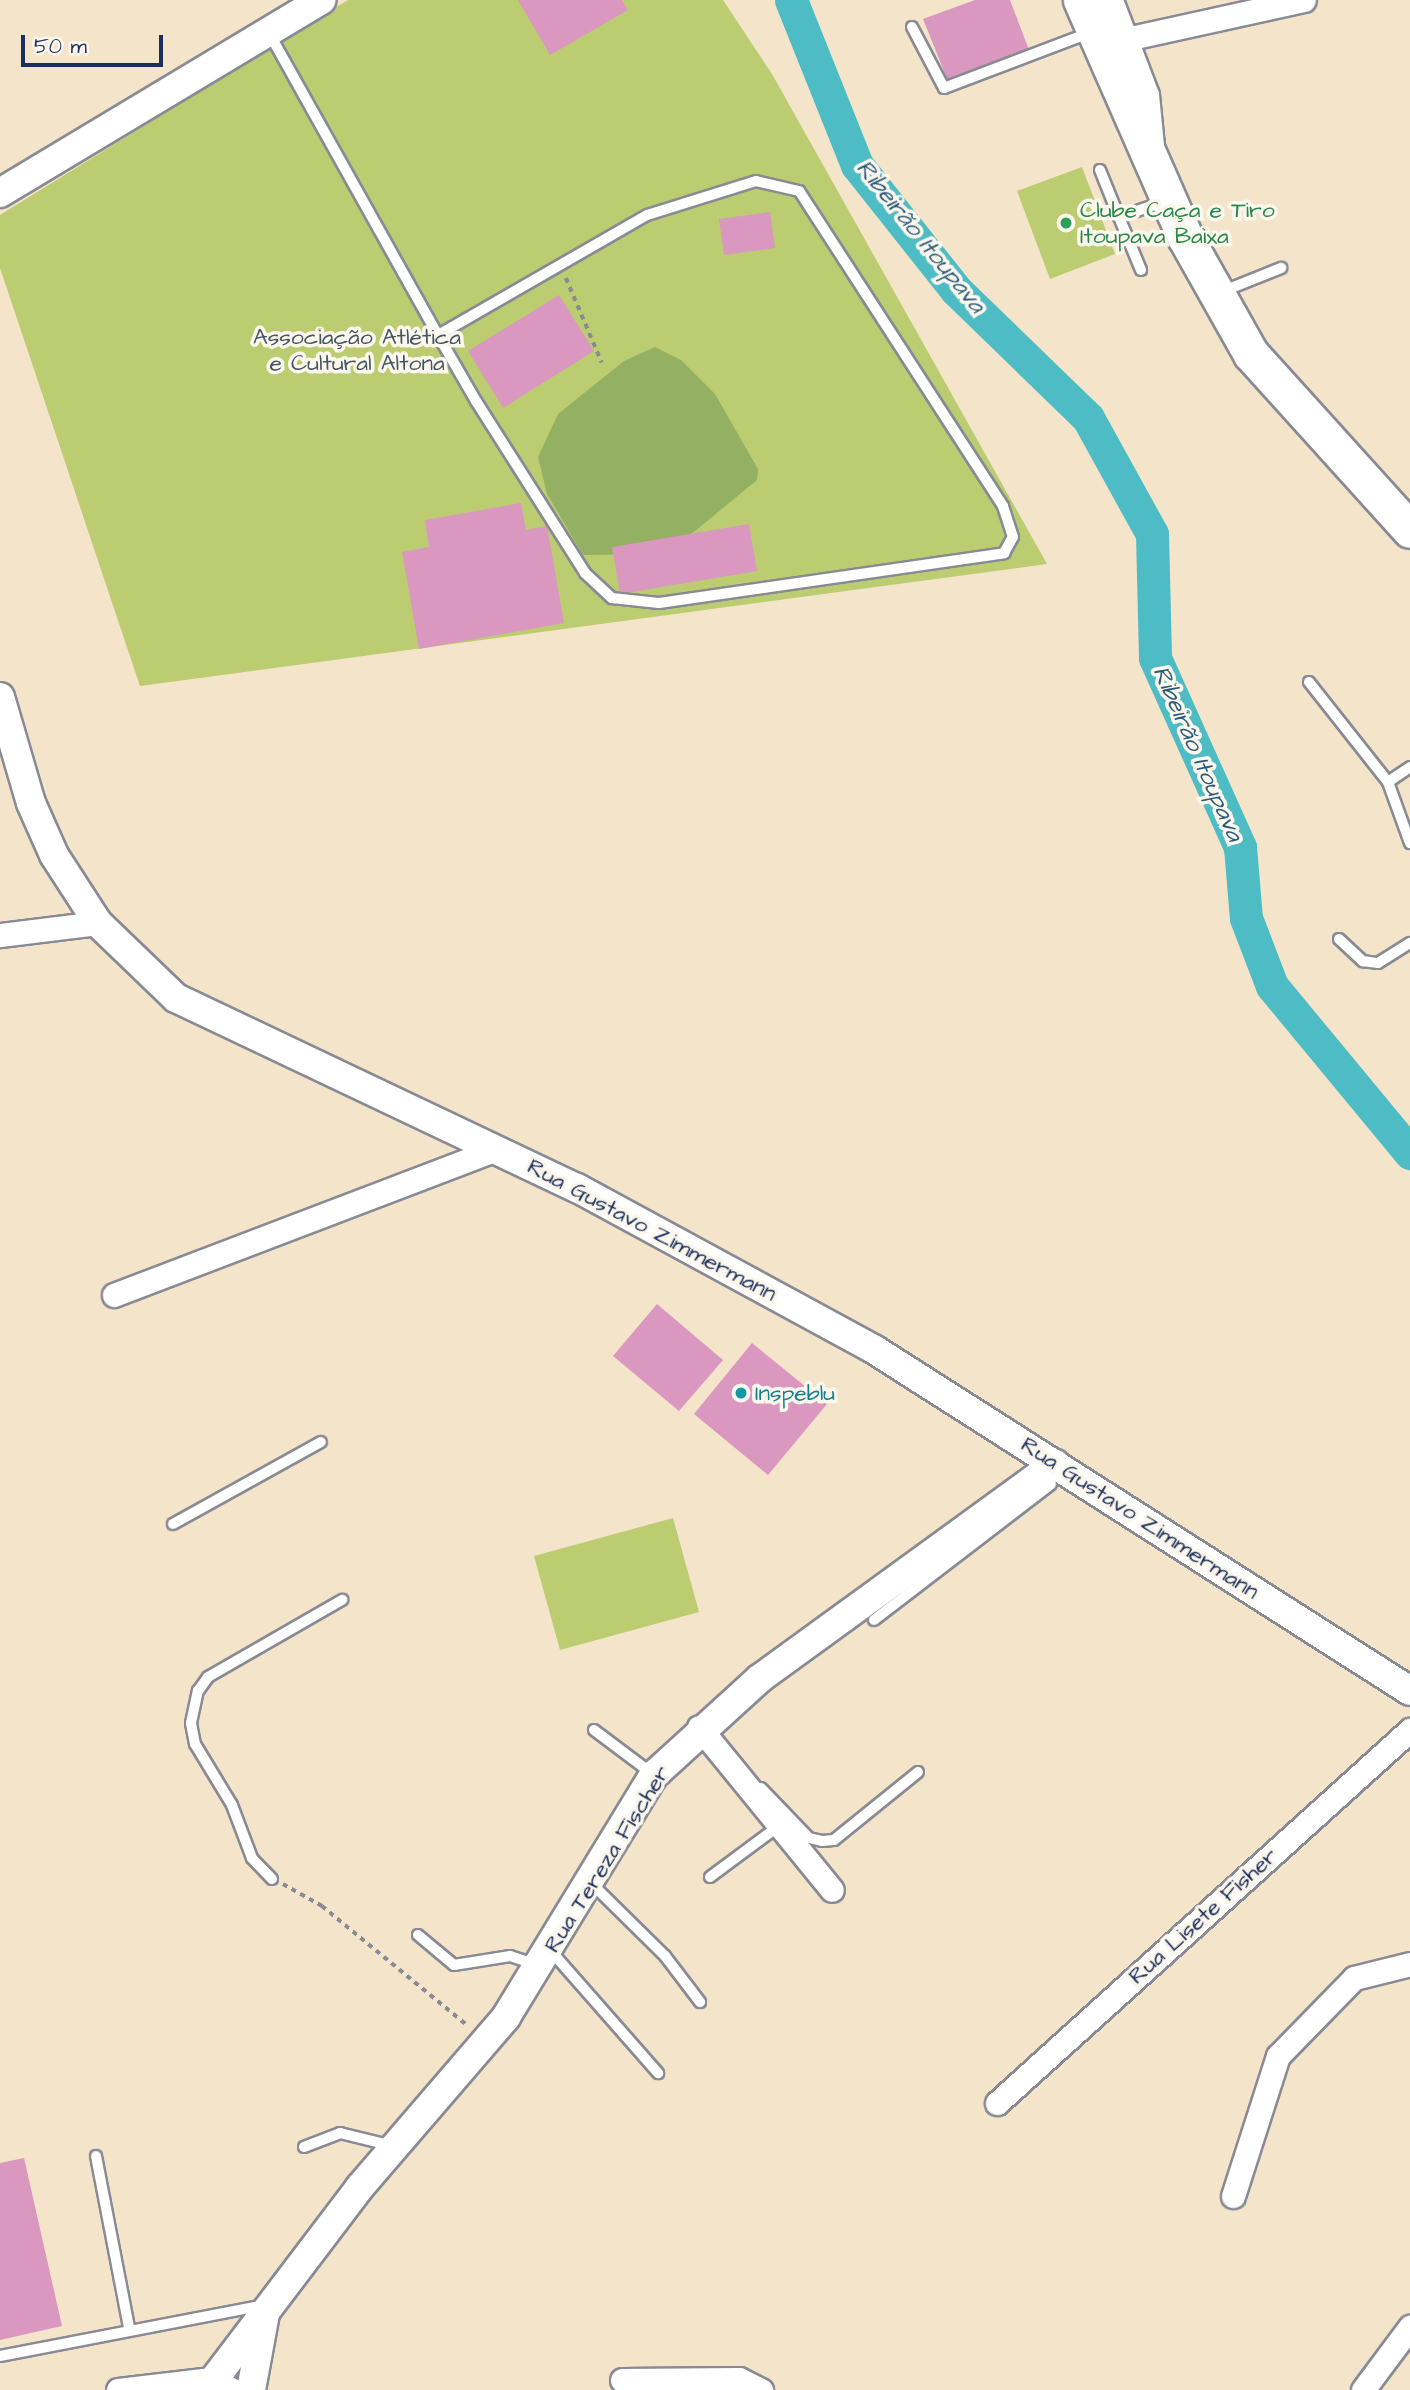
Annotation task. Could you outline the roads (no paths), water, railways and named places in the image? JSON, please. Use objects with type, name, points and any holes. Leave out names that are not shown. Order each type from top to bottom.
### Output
[{"type":"main road","points":[[1101,23],[1169,200],[1216,295],[1284,396],[1410,530]]},
{"type":"street","points":[[0,193],[321,0]]},
{"type":"street","points":[[1111,0],[1101,23],[1304,0]]},
{"type":"street","name":"Rua Gustavo Zimmermann","points":[[0,697],[31,803],[98,923],[148,975],[197,1012],[497,1149],[875,1350],[1410,1691]]},
{"type":"street","points":[[0,935],[98,923]]},
{"type":"street","points":[[114,1295],[497,1149]]},
{"type":"street","name":"Rua Tereza Fischer","points":[[217,2386],[267,2304],[395,2147],[486,2041],[545,1958],[654,1775],[699,1727],[1061,1468]]},
{"type":"street","points":[[699,1727],[832,1890]]},
{"type":"street","name":"Rua Lisete Fisher","points":[[998,2103],[1410,1730]]},
{"type":"street","points":[[1233,2196],[1278,2056],[1353,1978],[1410,1964]]},
{"type":"street","name":"Rua Tereza Fischer","points":[[251,2390],[267,2304]]},
{"type":"street","points":[[1363,2390],[1410,2327]]},
{"type":"street","points":[[622,2381],[739,2379],[761,2390]]},
{"type":"street","points":[[118,2390],[217,2386]]},
{"type":"lane","points":[[912,27],[944,88],[1101,23]]},
{"type":"lane","points":[[269,33],[438,335],[585,573],[612,598],[659,603],[1004,553],[1013,537],[1003,506],[799,191],[756,181],[647,215],[438,335]]},
{"type":"lane","points":[[1100,170],[1141,270]]},
{"type":"lane","points":[[1119,217],[1169,200]]},
{"type":"lane","points":[[1216,295],[1281,268]]},
{"type":"lane","points":[[1309,682],[1388,782],[1410,843]]},
{"type":"lane","points":[[1388,782],[1410,767]]},
{"type":"lane","points":[[1339,939],[1363,961],[1378,963],[1410,943]]},
{"type":"lane","points":[[173,1524],[321,1441]]},
{"type":"lane","points":[[874,1620],[1061,1468]]},
{"type":"lane","points":[[272,1879],[252,1858],[232,1805],[195,1744],[191,1723],[198,1691],[208,1677],[342,1600]]},
{"type":"lane","points":[[594,1730],[654,1775]]},
{"type":"lane","points":[[743,1781],[761,1787],[809,1838],[822,1841],[834,1840],[918,1772]]},
{"type":"lane","points":[[710,1877],[779,1826]]},
{"type":"lane","points":[[591,1883],[665,1956],[700,2002]]},
{"type":"lane","points":[[418,1935],[454,1965],[510,1956],[545,1958],[658,2073]]},
{"type":"lane","points":[[304,2147],[340,2133],[395,2147]]},
{"type":"lane","points":[[96,2156],[130,2327]]},
{"type":"lane","points":[[0,2357],[130,2327],[267,2304]]},
{"type":"waterway","name":"Ribeirão Itoupava","points":[[791,0],[857,165],[956,290],[1088,418],[1152,534],[1155,658],[1240,847],[1246,918],[1272,986],[1410,1153]]},
{"type":"place","name":"Clube Caça e Tiro Itoupava Baixa","points":[[1066,223]]},
{"type":"place","name":"Inspeblu","points":[[741,1393]]},
{"type":"park label","name":"Associação Atlética e Cultural Altona","points":[[357,350]]}]
